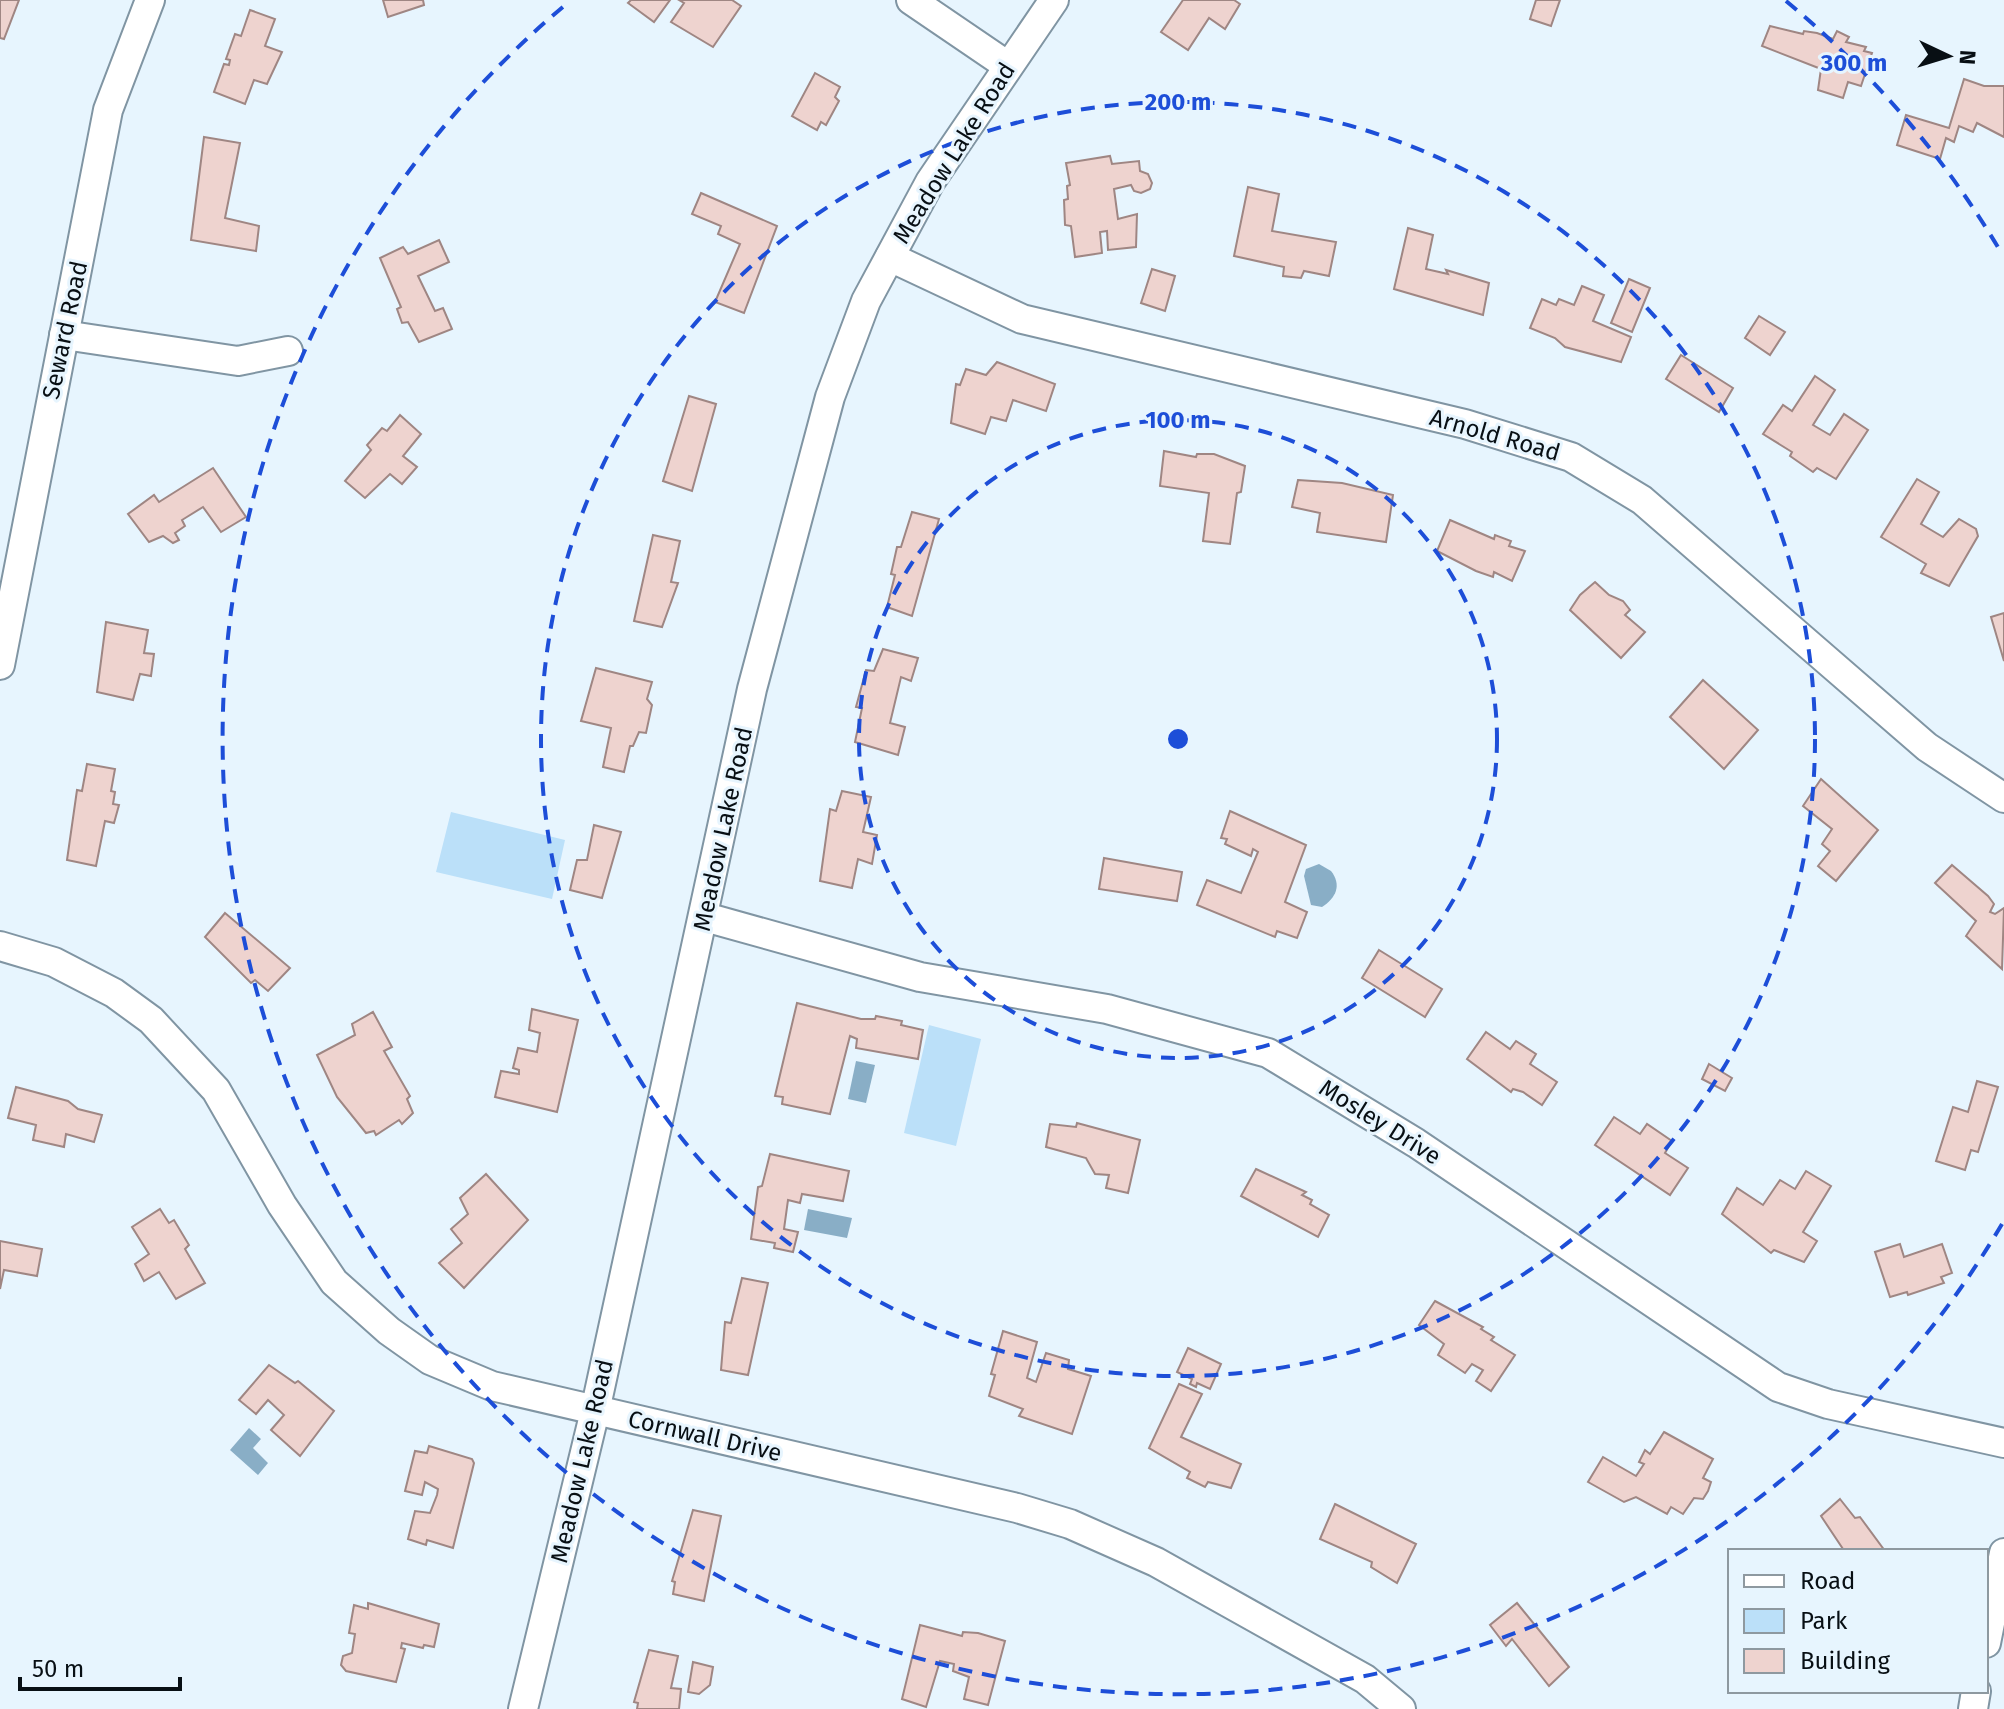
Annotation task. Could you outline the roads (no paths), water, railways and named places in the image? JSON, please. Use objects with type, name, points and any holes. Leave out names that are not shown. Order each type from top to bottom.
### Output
[{"type":"street","name":"Seward Road","points":[[0,665],[108,110],[150,0]]},
{"type":"street","points":[[911,0],[1008,66]]},
{"type":"street","name":"Meadow Lake Road","points":[[523,1709],[595,1411],[705,917],[752,689],[795,518],[835,384],[866,301],[930,182],[1054,0]]},
{"type":"street","name":"Arnold Road","points":[[890,257],[1022,319],[1465,424],[1571,457],[1642,500],[1927,747],[2004,798]]},
{"type":"street","points":[[64,335],[238,361],[288,351]]},
{"type":"street","name":"Mosley Drive","points":[[705,917],[920,977],[1107,1009],[1268,1053],[1416,1143],[1778,1387],[1828,1404],[2004,1443]]},
{"type":"street","name":"Cornwall Drive","points":[[0,946],[54,962],[114,993],[151,1020],[216,1090],[282,1205],[334,1282],[389,1331],[430,1360],[492,1386],[989,1501],[1070,1524],[1145,1556],[1309,1646],[1365,1679],[1401,1709]]},
{"type":"street","points":[[1988,1633],[2004,1553]]}]
